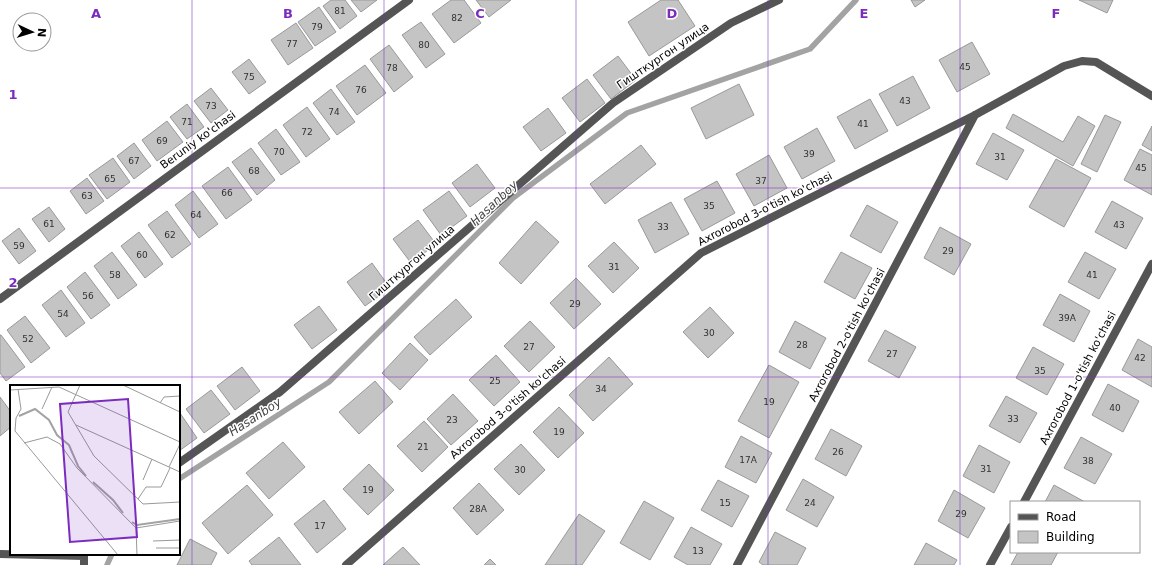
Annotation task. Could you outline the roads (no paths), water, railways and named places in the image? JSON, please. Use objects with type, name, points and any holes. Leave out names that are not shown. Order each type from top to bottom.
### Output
[{"type":"street","name":"Beruniy ko'chasi","points":[[0,299],[409,0]]},
{"type":"street","name":"Гишткургон улица","points":[[180,462],[280,392],[613,103],[731,23],[779,0]]},
{"type":"street","name":"Axrorobod 3-o'tish ko'chasi","points":[[346,565],[700,253],[975,115],[1064,66],[1082,61],[1096,62],[1152,96]]},
{"type":"street","name":"Axrorobod 2-o'tish ko'chasi","points":[[737,565],[975,115]]},
{"type":"street","name":"Axrorobod 1-o'tish ko'chasi","points":[[1025,501],[1152,264]]},
{"type":"street","points":[[990,565],[1010,529]]},
{"type":"street","points":[[0,554],[10,554]]},
{"type":"street","points":[[21,555],[84,558]]},
{"type":"waterway","name":"Hasanboy","points":[[180,478],[329,382],[513,198],[627,113],[810,49],[856,0]]},
{"type":"waterway","name":"Hasanboy","points":[[107,565],[112,555]]}]
